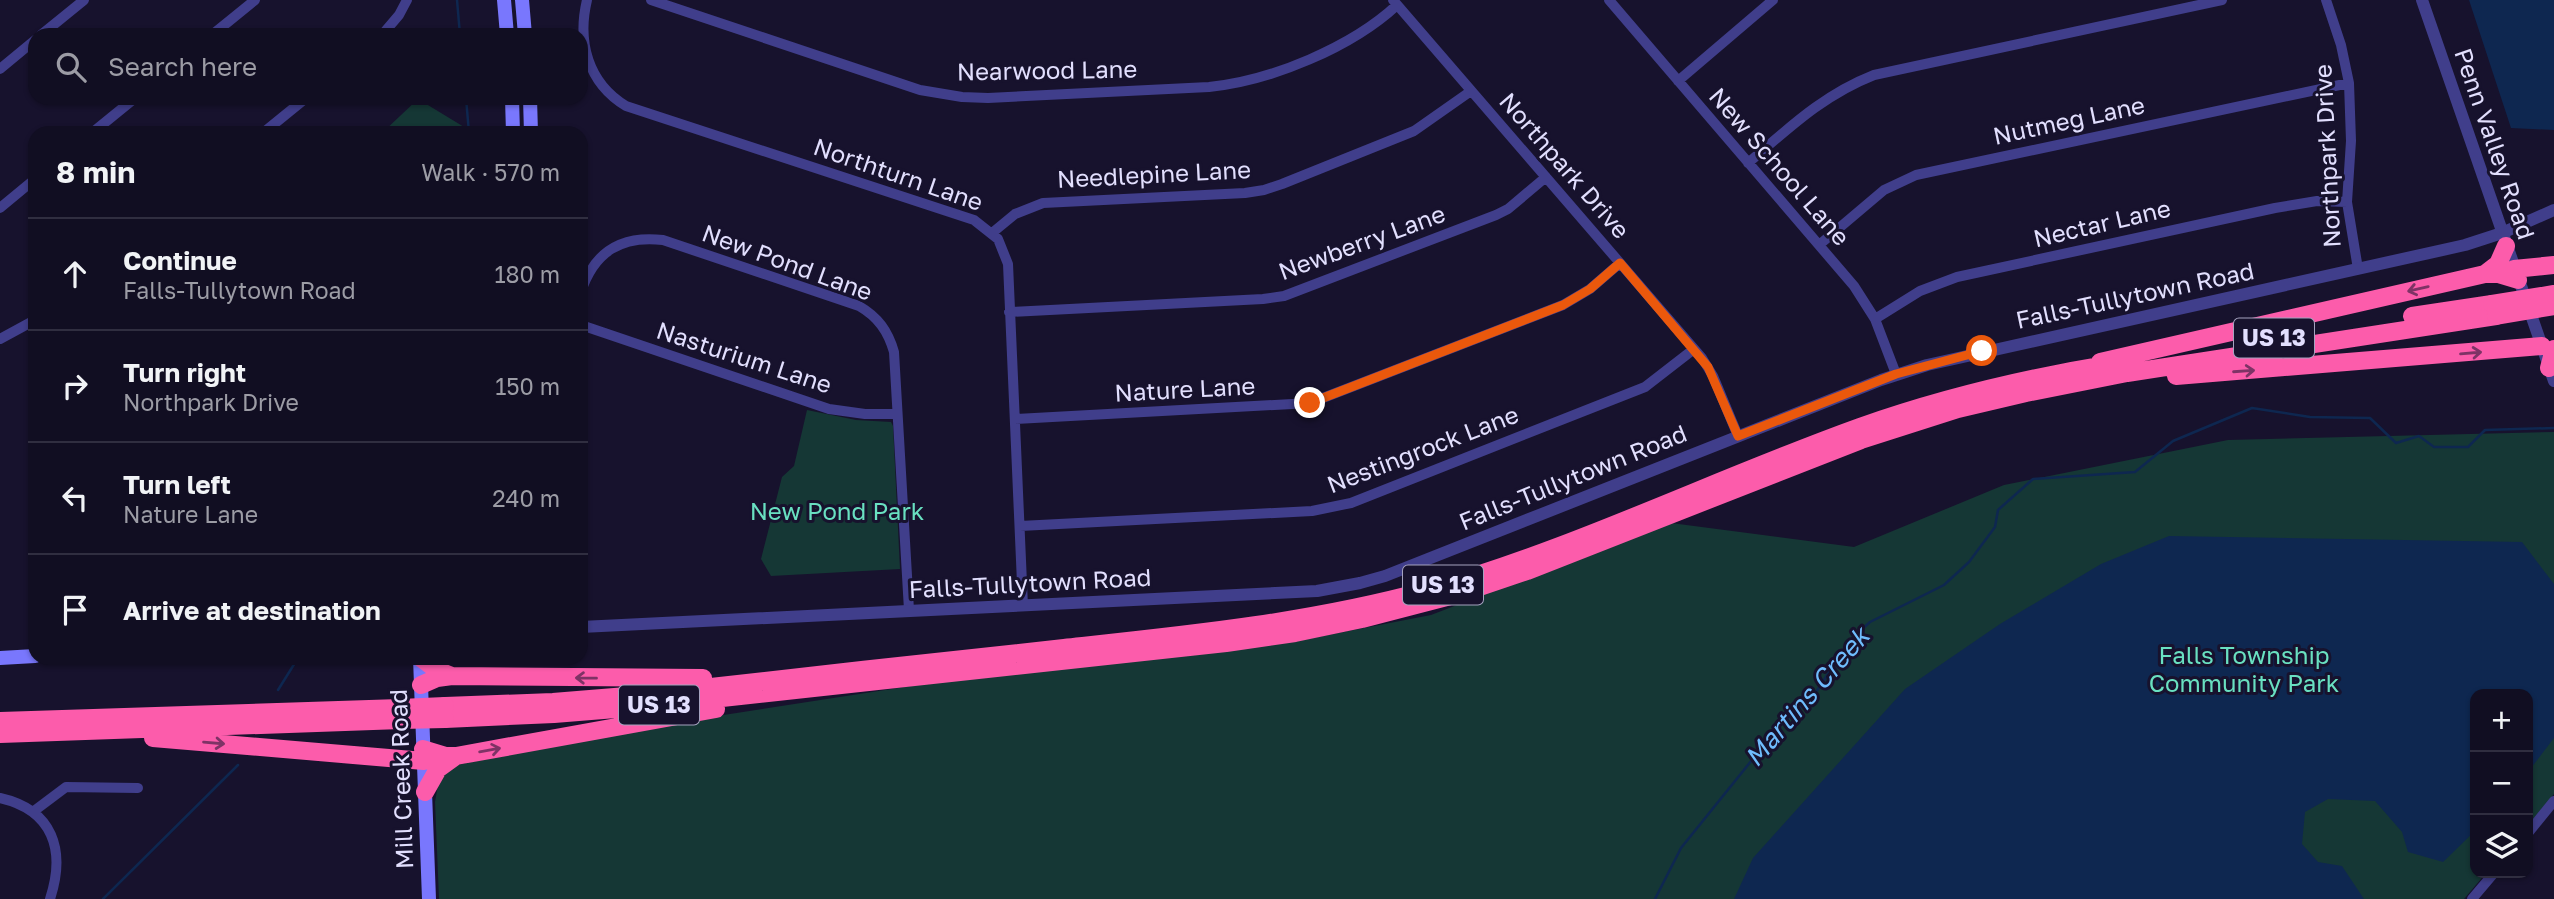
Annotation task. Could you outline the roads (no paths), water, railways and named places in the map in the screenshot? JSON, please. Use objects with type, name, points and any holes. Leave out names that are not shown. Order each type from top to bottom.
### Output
[{"type":"highway","points":[[2485,274],[2498,264],[2504,239]]},
{"type":"highway","points":[[2056,374],[2485,274],[2516,274],[2554,265]]},
{"type":"highway","name":"US 13","points":[[0,734],[445,712],[608,710],[1295,633],[1384,614],[1527,571],[1893,429],[1992,400],[2127,373],[2494,310],[2554,294]]},
{"type":"highway","name":"US 13","points":[[445,712],[801,677],[1225,630],[1359,607],[1458,581],[1522,559],[1889,417],[1989,388],[2056,374],[2494,310],[2554,306]]},
{"type":"highway","points":[[2127,373],[2180,376],[2547,342],[2552,375]]},
{"type":"highway","points":[[430,665],[453,676]]},
{"type":"highway","points":[[421,685],[433,679],[453,676],[801,677]]},
{"type":"highway","points":[[72,731],[456,756],[872,681]]},
{"type":"highway","name":"US 13","points":[[0,721],[400,714]]},
{"type":"highway","points":[[425,792],[438,769],[456,756]]},
{"type":"main road","points":[[504,0],[506,28]]},
{"type":"main road","points":[[522,0],[524,28]]},
{"type":"main road","points":[[512,105],[513,126]]},
{"type":"main road","points":[[530,105],[531,126]]},
{"type":"main road","points":[[0,658],[28,656]]},
{"type":"main road","name":"Mill Creek Road","points":[[421,665],[429,899]]},
{"type":"street","points":[[50,28],[84,0]]},
{"type":"street","points":[[221,28],[256,0]]},
{"type":"street","points":[[388,28],[407,0]]},
{"type":"street","name":"Northturn Lane","points":[[583,28],[587,0]]},
{"type":"street","name":"Nearwood Lane","points":[[651,0],[920,90],[988,98],[1209,87],[1240,83],[1339,47],[1360,35],[1395,3]]},
{"type":"street","name":"New School Lane","points":[[1609,0],[1854,286],[1875,318],[1896,374]]},
{"type":"street","points":[[1678,81],[1773,0]]},
{"type":"street","points":[[1748,163],[1834,93],[1874,75],[2222,0]]},
{"type":"street","name":"Northpark Drive","points":[[2326,0],[2341,45],[2349,83],[2351,141],[2347,202],[2358,269]]},
{"type":"street","name":"Penn Valley Road","points":[[2421,0],[2516,274],[2547,342]]},
{"type":"street","name":"Northpark Drive","points":[[1395,3],[1694,349],[1708,367],[1738,436]]},
{"type":"street","points":[[0,69],[28,46]]},
{"type":"street","name":"Northturn Lane","points":[[588,59],[599,83],[614,99],[626,106],[974,220],[992,233],[1003,248],[1007,261],[1023,606]]},
{"type":"street","name":"Nutmeg Lane","points":[[1819,244],[1884,190],[1916,175],[2349,83]]},
{"type":"street","name":"Needlepine Lane","points":[[992,233],[1015,214],[1043,203],[1245,193],[1283,184],[1414,131],[1471,91]]},
{"type":"street","points":[[101,126],[126,105]]},
{"type":"street","points":[[272,126],[297,105]]},
{"type":"street","name":"Newberry Lane","points":[[1009,312],[1284,296],[1496,215],[1508,209],[1546,177]]},
{"type":"street","points":[[0,208],[28,185]]},
{"type":"street","name":"Nectar Lane","points":[[1875,318],[1920,291],[1957,277],[2263,210],[2317,201],[2347,202]]},
{"type":"street","name":"Falls-Tullytown Road","points":[[588,627],[1317,591],[1360,583],[1896,374],[1982,351],[2456,247],[2504,239],[2554,210]]},
{"type":"street","name":"New Pond Lane","points":[[588,276],[592,267],[610,250],[628,241],[663,240],[859,306],[879,321],[891,340],[894,352],[909,610]]},
{"type":"street","name":"Nature Lane","points":[[1015,419],[1310,403],[1563,305],[1590,289],[1620,263]]},
{"type":"street","points":[[0,340],[28,324]]},
{"type":"street","name":"Nasturium Lane","points":[[588,327],[829,409],[857,414],[897,414]]},
{"type":"street","name":"Nestingrock Lane","points":[[1020,526],[1312,511],[1351,503],[1645,387],[1694,349]]},
{"type":"street","points":[[34,811],[66,787],[138,788]]},
{"type":"street","points":[[0,798],[28,806],[50,832],[56,853],[56,876],[50,899]]},
{"type":"street","points":[[2533,827],[2554,801]]},
{"type":"street","points":[[2472,899],[2490,878]]},
{"type":"water","points":[[2469,0],[2554,0],[2554,130],[2511,128]]},
{"type":"water","points":[[2169,536],[2522,542],[2554,584],[2554,738],[2533,765],[2533,689],[2470,689],[2470,836],[2443,862],[2408,852],[2402,832],[2375,801],[2328,799],[2305,812],[2302,844],[2318,862],[2342,866],[2364,899],[1734,899],[1753,858],[1905,689],[2000,624],[2101,564]]},
{"type":"waterway","points":[[457,0],[459,28]]},
{"type":"waterway","points":[[467,105],[468,126]]},
{"type":"waterway","name":"Martins Creek","points":[[1655,899],[1681,848],[1781,724],[1812,698],[1851,639],[1870,622],[1944,585],[1969,562],[1995,527],[1998,510],[2033,479],[2135,472],[2173,441],[2252,408],[2310,417],[2370,418],[2396,443],[2419,436],[2434,447],[2468,447],[2485,430],[2554,428]]},
{"type":"waterway","points":[[278,690],[294,665]]},
{"type":"waterway","points":[[103,899],[238,765]]},
{"type":"park label","name":"New Pond Park","points":[[837,512]]},
{"type":"park label","name":"Falls Township Community Park","points":[[2244,670]]}]
